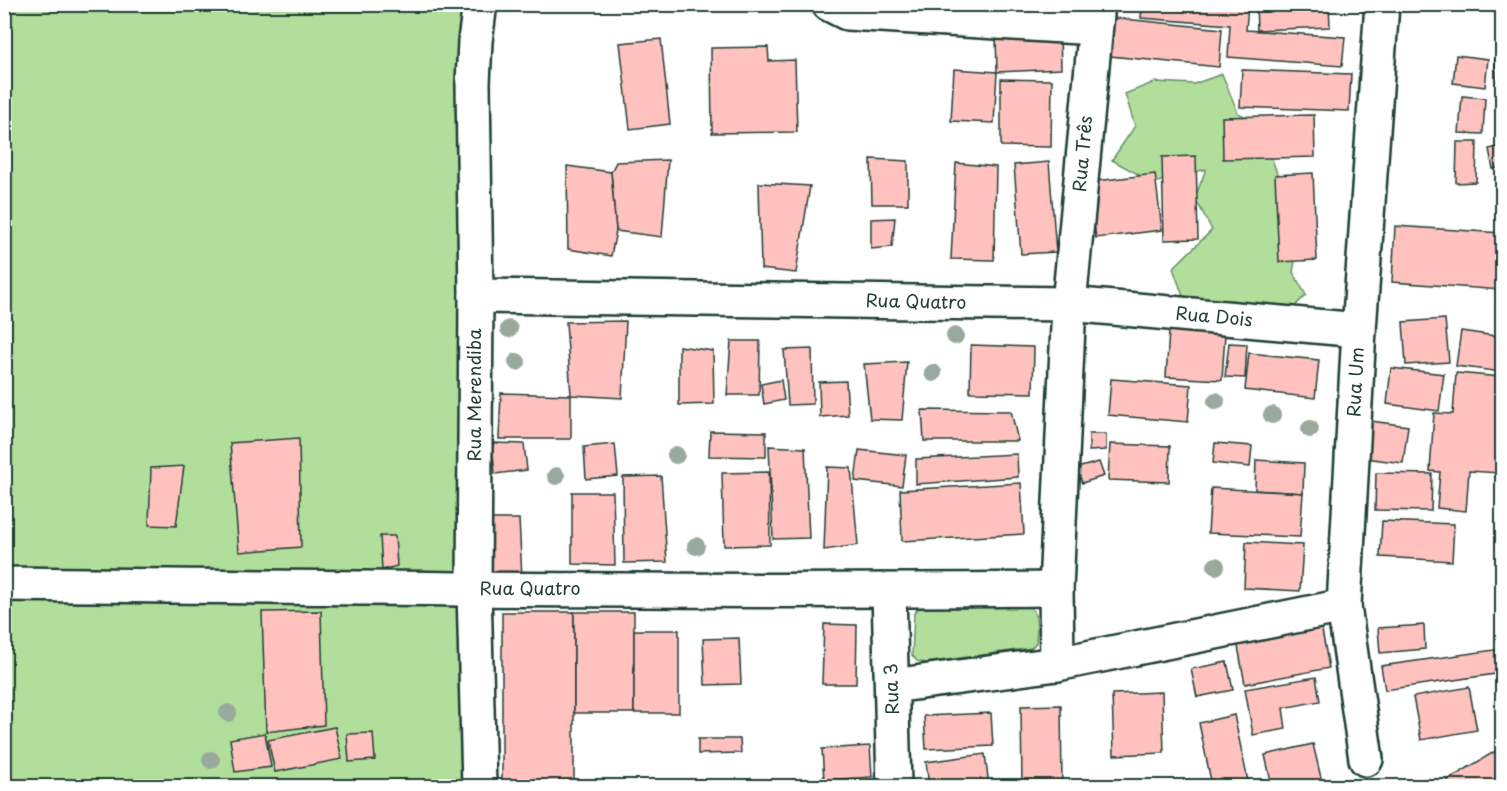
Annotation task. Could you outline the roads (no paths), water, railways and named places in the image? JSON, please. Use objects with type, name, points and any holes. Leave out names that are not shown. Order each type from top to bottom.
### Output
[{"type":"street","name":"Rua Merendiba","points":[[479,786],[474,589],[476,296],[473,83],[480,4]]},
{"type":"street","points":[[829,4],[847,13],[1097,16]]},
{"type":"street","name":"Rua Um","points":[[1366,759],[1344,606],[1359,330],[1382,4]]},
{"type":"street","name":"Rua Três","points":[[1058,664],[1056,589],[1069,304],[1097,16]]},
{"type":"street","name":"Rua Quatro","points":[[476,296],[1069,304]]},
{"type":"street","name":"Rua Dois","points":[[1069,304],[1359,330]]},
{"type":"street","name":"Rua Quatro","points":[[4,584],[889,591],[1056,589]]},
{"type":"street","name":"Rua 3","points":[[889,591],[894,786]]},
{"type":"street","points":[[892,686],[1058,664],[1344,606]]}]
